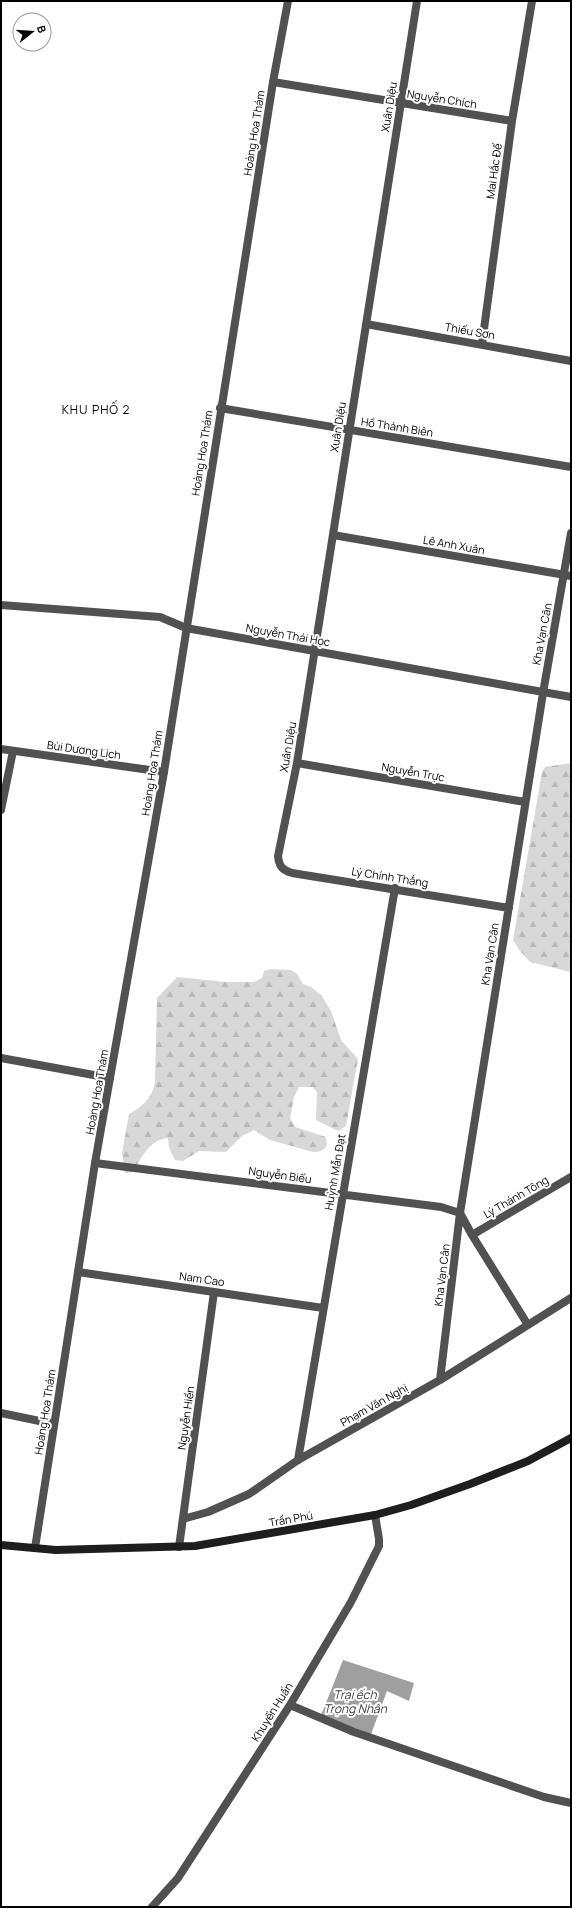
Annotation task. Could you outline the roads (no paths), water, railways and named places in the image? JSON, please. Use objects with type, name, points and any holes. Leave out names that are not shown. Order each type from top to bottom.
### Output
[{"type":"main road","name":"Trần Phú","points":[[1,1546],[80,1550],[195,1546],[256,1537],[375,1515],[411,1505],[470,1484],[528,1461],[571,1438]]},
{"type":"street","name":"Hoàng Hoa Thám","points":[[35,1548],[78,1272],[110,1078],[164,772],[220,408],[273,82],[288,1]]},
{"type":"street","name":"Xuân Diệu","points":[[278,856],[297,763],[417,1]]},
{"type":"street","name":"Mai Hắc Đế","points":[[482,344],[512,121],[532,1]]},
{"type":"street","name":"Nguyễn Chích","points":[[273,82],[400,104],[512,121]]},
{"type":"street","name":"Thiếu Sơn","points":[[366,324],[571,361]]},
{"type":"street","name":"Hồ Thành Biên","points":[[220,408],[571,467]]},
{"type":"street","name":"Kha Vạn Cân","points":[[440,1380],[460,1213],[543,693],[568,575],[571,533]]},
{"type":"street","name":"Lê Anh Xuân","points":[[333,535],[568,575]]},
{"type":"street","name":"Nguyễn Thái Học","points":[[1,605],[160,617],[186,628],[571,697]]},
{"type":"street","name":"Bùi Dương Lịch","points":[[1,749],[164,772]]},
{"type":"street","points":[[1,810],[13,751]]},
{"type":"street","name":"Nguyễn Trực","points":[[297,763],[525,802]]},
{"type":"street","name":"Lý Chính Thắng","points":[[278,856],[279,864],[283,870],[292,873],[395,888],[509,908]]},
{"type":"street","name":"Huỳnh Mẫn Đạt","points":[[298,1460],[395,888]]},
{"type":"street","points":[[1,1058],[110,1078]]},
{"type":"street","name":"Nguyễn Biểu","points":[[96,1163],[343,1195],[442,1206],[460,1213]]},
{"type":"street","name":"Lý Thánh Tông","points":[[472,1235],[571,1177]]},
{"type":"street","points":[[460,1213],[528,1325]]},
{"type":"street","name":"Nam Cao","points":[[78,1272],[323,1308]]},
{"type":"street","name":"Nguyễn Hiền","points":[[179,1547],[214,1292]]},
{"type":"street","name":"Phạm Văn Nghị","points":[[183,1519],[208,1512],[236,1500],[265,1484],[298,1460],[440,1380],[571,1298]]},
{"type":"street","points":[[1,1413],[54,1424]]},
{"type":"street","name":"Khuyển Huấn","points":[[152,1907],[178,1878],[290,1705],[351,1602],[376,1553],[380,1539],[375,1515]]},
{"type":"street","points":[[290,1705],[354,1732],[544,1797],[571,1802]]},
{"type":"water","name":"Trại ếch Trọng Nhân","points":[[343,1660],[414,1683],[409,1701],[387,1691],[370,1737],[320,1718]]},
{"type":"district","name":"KHU PHỐ 2","points":[[96,410]]}]
